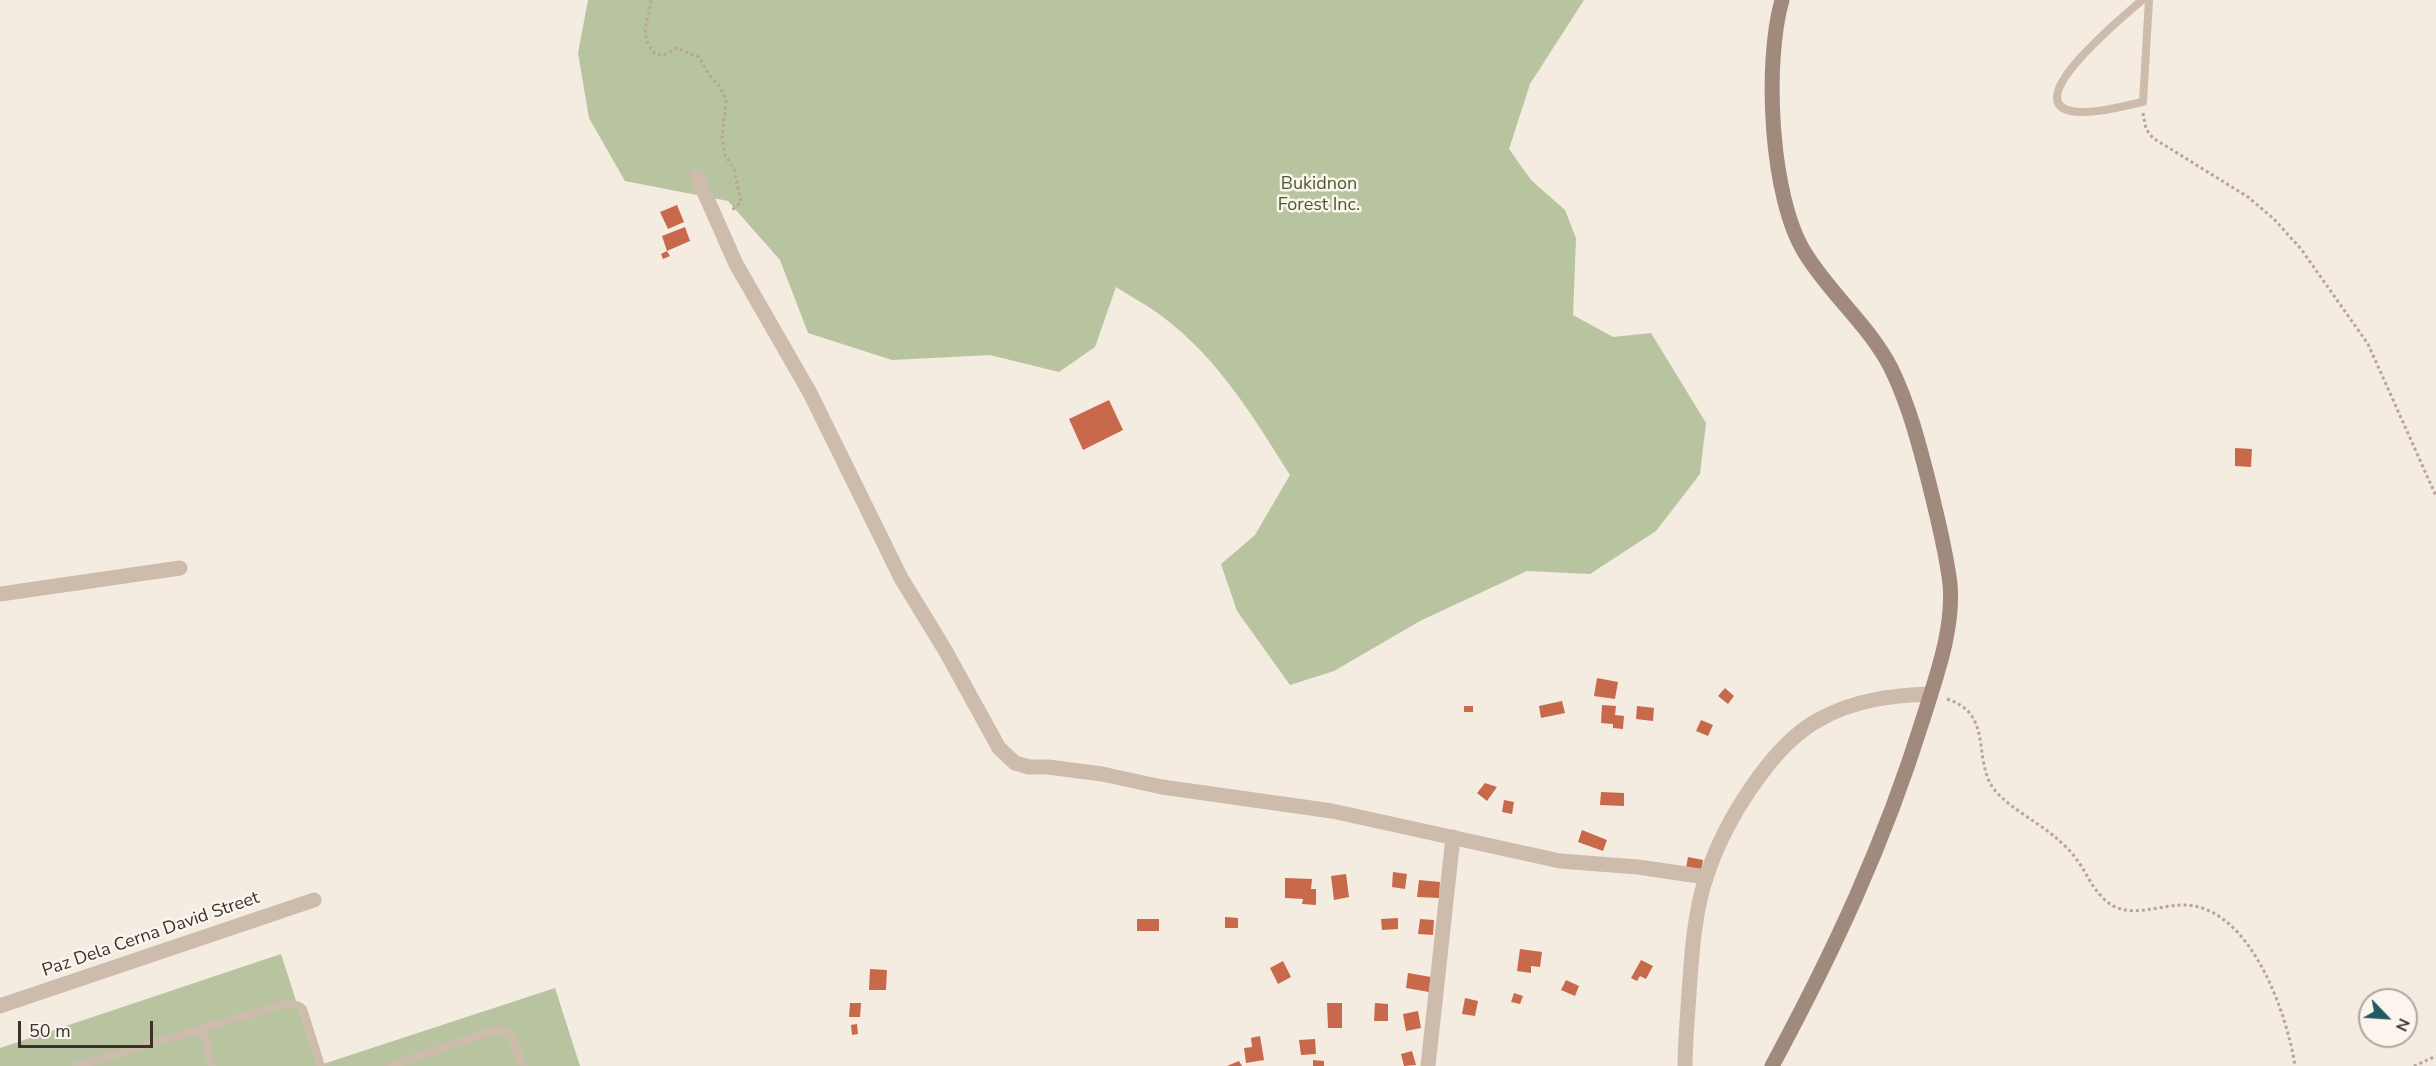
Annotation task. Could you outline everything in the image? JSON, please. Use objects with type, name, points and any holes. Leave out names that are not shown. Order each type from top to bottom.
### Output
[{"type":"main road","points":[[1772,1066],[1812,992],[1873,860],[1931,694],[1948,621],[1950,586],[1944,550],[1916,433],[1898,383],[1872,339],[1826,284],[1803,251],[1788,215],[1779,168],[1772,106],[1774,46],[1782,0]]},
{"type":"street","points":[[697,176],[736,264],[810,393],[901,578],[1006,757],[1015,763],[1029,767],[1048,767],[1102,774],[1162,787],[1332,811],[1560,861],[1638,867],[1706,877]]},
{"type":"street","points":[[0,594],[180,568]]},
{"type":"street","points":[[1685,1066],[1690,974],[1706,877],[1718,849],[1753,785],[1775,756],[1797,734],[1820,719],[1842,709],[1875,699],[1931,694]]},
{"type":"street","points":[[1428,1066],[1453,837]]},
{"type":"street","name":"Paz Dela Cerna David Street","points":[[0,1006],[314,900]]},
{"type":"lane","points":[[2142,0],[2075,63],[2062,80],[2056,93],[2059,104],[2067,110],[2080,112],[2143,102],[2149,0]]},
{"type":"lane","points":[[76,1066],[284,1004],[300,1006],[303,1009],[321,1066]]},
{"type":"lane","points":[[202,1028],[212,1066]]},
{"type":"lane","points":[[390,1066],[499,1029],[511,1035],[523,1066]]},
{"type":"path","points":[[651,0],[644,35],[646,44],[655,54],[664,55],[676,48],[699,57],[709,75],[720,87],[726,100],[722,139],[725,155],[734,169],[741,202],[718,224]]},
{"type":"path","points":[[2143,102],[2146,129],[2153,138],[2248,197],[2274,219],[2301,249],[2368,344],[2436,496]]},
{"type":"path","points":[[1931,694],[1954,701],[1969,711],[1978,725],[1984,766],[1990,784],[2005,800],[2055,837],[2069,851],[2102,897],[2112,906],[2127,912],[2185,905],[2207,910],[2228,924],[2250,948],[2277,999],[2291,1041],[2295,1066]]},
{"type":"path","points":[[2414,1066],[2436,1056]]},
{"type":"green space","name":"Bukidnon Forest Inc.","points":[[588,0],[1584,0],[1530,84],[1509,149],[1531,180],[1565,210],[1576,238],[1573,315],[1613,337],[1651,333],[1706,423],[1700,474],[1656,531],[1590,574],[1527,571],[1420,621],[1334,671],[1290,685],[1237,611],[1221,564],[1255,535],[1290,475],[1234,390],[1183,333],[1152,309],[1116,287],[1095,347],[1059,372],[990,355],[892,360],[808,333],[780,260],[728,201],[625,181],[589,118],[578,53]]},
{"type":"green space","points":[[281,954],[317,1066],[0,1066],[0,1048]]},
{"type":"green space","points":[[555,988],[580,1066],[317,1066]]},
{"type":"building","points":[[677,205],[684,222],[668,229],[660,212]]},
{"type":"building","points":[[685,227],[690,241],[667,251],[662,236]]},
{"type":"building","points":[[667,251],[670,256],[663,259],[661,254]]},
{"type":"building","points":[[1109,400],[1123,430],[1083,450],[1069,419]]},
{"type":"building","points":[[2235,448],[2252,449],[2251,467],[2235,466]]},
{"type":"building","points":[[1597,678],[1618,682],[1615,699],[1594,696]]},
{"type":"building","points":[[1725,688],[1734,696],[1728,704],[1718,696]]},
{"type":"building","points":[[1562,701],[1565,713],[1541,718],[1539,706]]},
{"type":"building","points":[[1602,705],[1616,706],[1615,715],[1624,716],[1623,729],[1613,728],[1613,724],[1601,723]]},
{"type":"building","points":[[1464,706],[1473,706],[1473,712],[1464,712]]},
{"type":"building","points":[[1637,706],[1654,708],[1653,721],[1636,719]]},
{"type":"building","points":[[1701,720],[1713,725],[1708,736],[1696,731]]},
{"type":"building","points":[[1485,783],[1497,787],[1487,801],[1477,793]]},
{"type":"building","points":[[1601,792],[1624,793],[1624,806],[1600,805]]},
{"type":"building","points":[[1504,800],[1514,802],[1512,814],[1502,812]]},
{"type":"building","points":[[1582,830],[1607,840],[1603,851],[1578,842]]},
{"type":"building","points":[[1688,857],[1703,860],[1701,871],[1686,868]]},
{"type":"building","points":[[1393,872],[1407,874],[1405,889],[1392,887]]},
{"type":"building","points":[[1346,874],[1349,897],[1334,900],[1331,876]]},
{"type":"building","points":[[1285,878],[1312,879],[1311,889],[1316,889],[1316,905],[1302,904],[1303,899],[1285,898]]},
{"type":"building","points":[[1419,880],[1440,882],[1439,898],[1417,897]]},
{"type":"building","points":[[1225,917],[1238,918],[1238,928],[1225,928]]},
{"type":"building","points":[[1398,918],[1398,929],[1382,930],[1381,919]]},
{"type":"building","points":[[1137,919],[1159,919],[1159,931],[1137,931]]},
{"type":"building","points":[[1420,919],[1434,920],[1433,935],[1418,934]]},
{"type":"building","points":[[1520,949],[1542,952],[1540,967],[1531,966],[1531,973],[1517,971]]},
{"type":"building","points":[[1641,960],[1653,966],[1646,979],[1640,976],[1637,981],[1631,978]]},
{"type":"building","points":[[1283,961],[1291,977],[1278,984],[1270,968]]},
{"type":"building","points":[[870,969],[887,970],[886,990],[869,990]]},
{"type":"building","points":[[1408,973],[1431,977],[1429,992],[1406,988]]},
{"type":"building","points":[[1566,980],[1579,986],[1575,996],[1561,990]]},
{"type":"building","points":[[1514,993],[1523,996],[1520,1004],[1511,1002]]},
{"type":"building","points":[[1465,998],[1478,1001],[1475,1016],[1462,1014]]},
{"type":"building","points":[[850,1003],[861,1003],[860,1017],[849,1017]]},
{"type":"building","points":[[1327,1003],[1342,1003],[1342,1028],[1328,1028]]},
{"type":"building","points":[[1375,1003],[1388,1004],[1388,1021],[1374,1021]]},
{"type":"building","points":[[1418,1011],[1421,1028],[1406,1031],[1403,1014]]},
{"type":"building","points":[[857,1024],[858,1034],[852,1035],[851,1025]]},
{"type":"building","points":[[1260,1036],[1264,1060],[1246,1063],[1244,1048],[1252,1047],[1251,1038]]},
{"type":"building","points":[[1315,1039],[1316,1054],[1301,1055],[1299,1040]]},
{"type":"building","points":[[1412,1051],[1416,1065],[1404,1066],[1401,1054]]},
{"type":"building","points":[[1313,1060],[1324,1061],[1324,1066],[1313,1066]]},
{"type":"building","points":[[1239,1061],[1242,1066],[1227,1066]]}]
